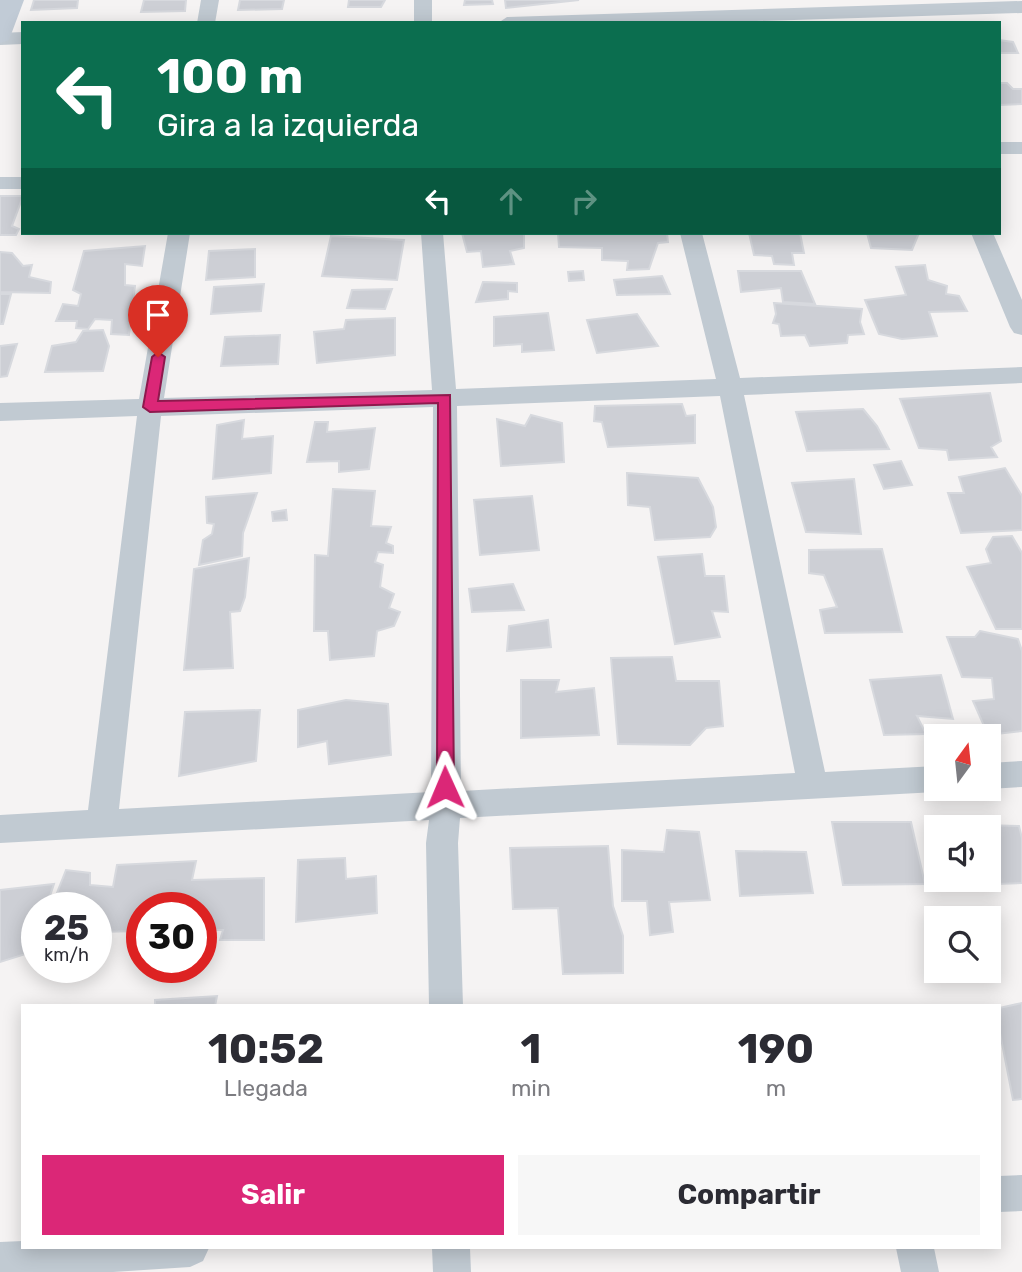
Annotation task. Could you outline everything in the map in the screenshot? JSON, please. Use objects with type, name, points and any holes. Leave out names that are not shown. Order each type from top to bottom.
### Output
[{"type":"main road","points":[[0,37],[11,0]]},
{"type":"street","points":[[206,21],[210,0]]},
{"type":"street","points":[[423,0],[423,21]]},
{"type":"street","points":[[526,21],[640,9],[884,11],[1022,7]]},
{"type":"street","points":[[0,37],[21,38]]},
{"type":"street","points":[[1001,148],[1022,148]]},
{"type":"street","points":[[0,183],[21,183]]},
{"type":"street","points":[[102,823],[150,407],[179,235]]},
{"type":"street","points":[[432,235],[445,398],[446,806],[442,844],[446,1004]]},
{"type":"street","points":[[692,235],[730,385],[813,785]]},
{"type":"street","points":[[983,235],[1022,327]]},
{"type":"street","points":[[0,412],[445,398],[1022,375]]},
{"type":"street","points":[[1001,775],[1022,774]]},
{"type":"street","points":[[0,829],[924,780]]},
{"type":"street","points":[[1001,1194],[1022,1193]]},
{"type":"street","points":[[17,1264],[179,1249]]},
{"type":"street","points":[[451,1249],[452,1272]]},
{"type":"street","points":[[915,1249],[920,1272]]},
{"type":"building","points":[[34,0],[78,0],[77,8],[31,10]]},
{"type":"building","points":[[144,0],[186,0],[185,11],[141,12]]},
{"type":"building","points":[[240,0],[284,0],[282,9],[238,10]]},
{"type":"building","points":[[349,0],[385,0],[381,7],[348,7]]},
{"type":"building","points":[[465,0],[492,0],[493,4],[464,5]]},
{"type":"building","points":[[505,0],[579,0],[506,8]]},
{"type":"building","points":[[1001,40],[1013,42],[1018,53],[1001,53]]},
{"type":"building","points":[[1001,83],[1007,83],[1013,89],[1022,89],[1022,104],[1001,105]]},
{"type":"building","points":[[0,196],[21,196],[12,226],[19,229],[16,235],[0,235]]},
{"type":"building","points":[[463,235],[524,235],[524,248],[510,251],[514,264],[483,267],[481,251],[467,252]]},
{"type":"building","points":[[558,235],[667,235],[668,242],[658,243],[649,269],[627,270],[628,261],[602,260],[602,248],[559,247]]},
{"type":"building","points":[[749,235],[800,235],[804,253],[792,253],[794,265],[774,264],[772,256],[754,255]]},
{"type":"building","points":[[868,235],[918,235],[912,250],[871,248]]},
{"type":"building","points":[[331,236],[404,240],[397,280],[322,276]]},
{"type":"building","points":[[145,246],[142,266],[125,264],[125,285],[135,286],[129,335],[111,334],[112,320],[95,319],[88,329],[76,328],[77,321],[56,321],[63,304],[78,306],[81,294],[73,290],[84,251]]},
{"type":"building","points":[[255,249],[255,277],[206,280],[209,251]]},
{"type":"building","points":[[0,252],[12,253],[23,266],[32,265],[29,277],[51,282],[50,293],[0,292]]},
{"type":"building","points":[[925,265],[928,280],[947,286],[946,294],[959,296],[967,311],[929,312],[937,336],[902,339],[879,334],[865,300],[906,295],[896,267]]},
{"type":"building","points":[[583,271],[584,280],[569,281],[568,272]]},
{"type":"building","points":[[738,271],[801,271],[815,304],[783,302],[781,288],[741,292]]},
{"type":"building","points":[[662,276],[670,294],[617,295],[614,280]]},
{"type":"building","points":[[483,282],[517,283],[517,292],[508,291],[508,299],[476,302]]},
{"type":"building","points":[[264,284],[261,311],[211,314],[214,287]]},
{"type":"building","points":[[392,289],[385,309],[347,308],[352,290]]},
{"type":"building","points":[[0,294],[11,294],[3,324],[0,324]]},
{"type":"building","points":[[774,303],[862,309],[860,322],[864,334],[848,335],[847,343],[810,346],[805,335],[781,336],[779,324],[773,323],[776,314]]},
{"type":"building","points":[[548,313],[554,350],[522,352],[522,344],[494,346],[494,317]]},
{"type":"building","points":[[637,314],[658,346],[597,353],[587,320]]},
{"type":"building","points":[[395,318],[395,355],[317,363],[314,332],[344,329],[346,320]]},
{"type":"building","points":[[103,330],[109,346],[103,371],[45,372],[52,346],[76,342],[83,331]]},
{"type":"building","points":[[280,335],[278,364],[221,366],[225,337]]},
{"type":"building","points":[[17,344],[7,376],[0,377],[0,346]]},
{"type":"building","points":[[990,393],[1001,441],[991,447],[997,457],[949,460],[947,450],[919,448],[900,399]]},
{"type":"building","points":[[682,404],[686,416],[695,415],[695,443],[608,447],[602,422],[594,421],[595,406]]},
{"type":"building","points":[[863,409],[877,426],[889,449],[807,451],[796,412]]},
{"type":"building","points":[[531,415],[562,423],[564,462],[501,466],[497,419],[525,426]]},
{"type":"building","points":[[244,420],[242,439],[273,436],[271,473],[213,479],[217,425]]},
{"type":"building","points":[[315,422],[328,422],[327,432],[375,428],[369,469],[339,472],[339,461],[307,462]]},
{"type":"building","points":[[901,461],[912,485],[884,489],[874,465]]},
{"type":"building","points":[[1005,468],[1022,496],[1022,530],[961,533],[948,493],[964,493],[959,477]]},
{"type":"building","points":[[627,473],[698,478],[713,507],[716,527],[710,537],[655,540],[650,507],[628,505]]},
{"type":"building","points":[[854,479],[861,534],[806,532],[792,483]]},
{"type":"building","points":[[333,489],[375,491],[371,526],[391,527],[386,543],[393,546],[393,553],[378,552],[375,562],[383,565],[380,587],[394,594],[389,608],[400,612],[394,626],[377,631],[374,656],[330,660],[328,631],[314,631],[315,555],[328,556]]},
{"type":"building","points":[[257,493],[243,533],[242,556],[199,565],[203,540],[212,534],[214,524],[207,523],[206,497]]},
{"type":"building","points":[[532,496],[539,550],[480,555],[474,500]]},
{"type":"building","points":[[286,510],[287,520],[273,521],[272,512]]},
{"type":"building","points":[[1012,536],[1022,553],[1022,629],[996,629],[967,567],[991,563],[986,549],[993,537]]},
{"type":"building","points":[[882,549],[902,632],[825,633],[820,610],[837,607],[824,575],[809,573],[809,550]]},
{"type":"building","points":[[702,554],[705,576],[724,576],[728,612],[712,611],[720,637],[675,644],[658,557]]},
{"type":"building","points":[[249,558],[245,597],[240,611],[230,612],[233,668],[184,670],[194,569]]},
{"type":"building","points":[[513,584],[524,610],[472,612],[469,589]]},
{"type":"building","points":[[548,620],[551,647],[507,651],[509,626]]},
{"type":"building","points":[[980,631],[1018,639],[1022,651],[1022,731],[1001,733],[1001,724],[983,724],[973,701],[994,699],[992,678],[962,677],[947,637],[975,637]]},
{"type":"building","points":[[672,657],[676,681],[719,681],[723,726],[706,728],[690,745],[618,744],[611,658]]},
{"type":"building","points":[[941,675],[953,719],[917,716],[924,734],[884,735],[870,680]]},
{"type":"building","points":[[521,680],[559,680],[556,692],[594,688],[599,735],[521,738]]},
{"type":"building","points":[[346,700],[388,704],[391,755],[329,764],[327,741],[298,747],[298,710]]},
{"type":"building","points":[[260,710],[256,761],[179,776],[185,712]]},
{"type":"building","points":[[832,822],[911,822],[924,884],[843,885]]},
{"type":"building","points":[[1001,825],[1019,826],[1022,838],[1022,883],[1001,884]]},
{"type":"building","points":[[667,830],[699,832],[710,900],[669,902],[673,932],[650,935],[647,901],[622,901],[622,850],[664,852]]},
{"type":"building","points":[[608,846],[613,906],[623,936],[623,973],[563,974],[558,908],[513,909],[510,848]]},
{"type":"building","points":[[736,851],[806,852],[813,893],[740,896]]},
{"type":"building","points":[[345,858],[346,879],[376,876],[377,913],[296,922],[298,860]]},
{"type":"building","points":[[196,861],[192,880],[264,878],[264,940],[220,940],[223,930],[217,930],[217,892],[126,892],[126,931],[112,932],[112,892],[57,892],[66,870],[90,873],[90,885],[113,887],[117,865]]},
{"type":"building","points":[[54,884],[51,892],[21,892],[21,955],[0,962],[0,890]]},
{"type":"building","points":[[217,996],[215,1004],[155,1004],[155,1000]]},
{"type":"building","points":[[1022,1003],[1022,1099],[1013,1100],[1001,1038],[1001,1008]]},
{"type":"route","points":[[158,357],[150,407],[445,398],[445,787]]}]
